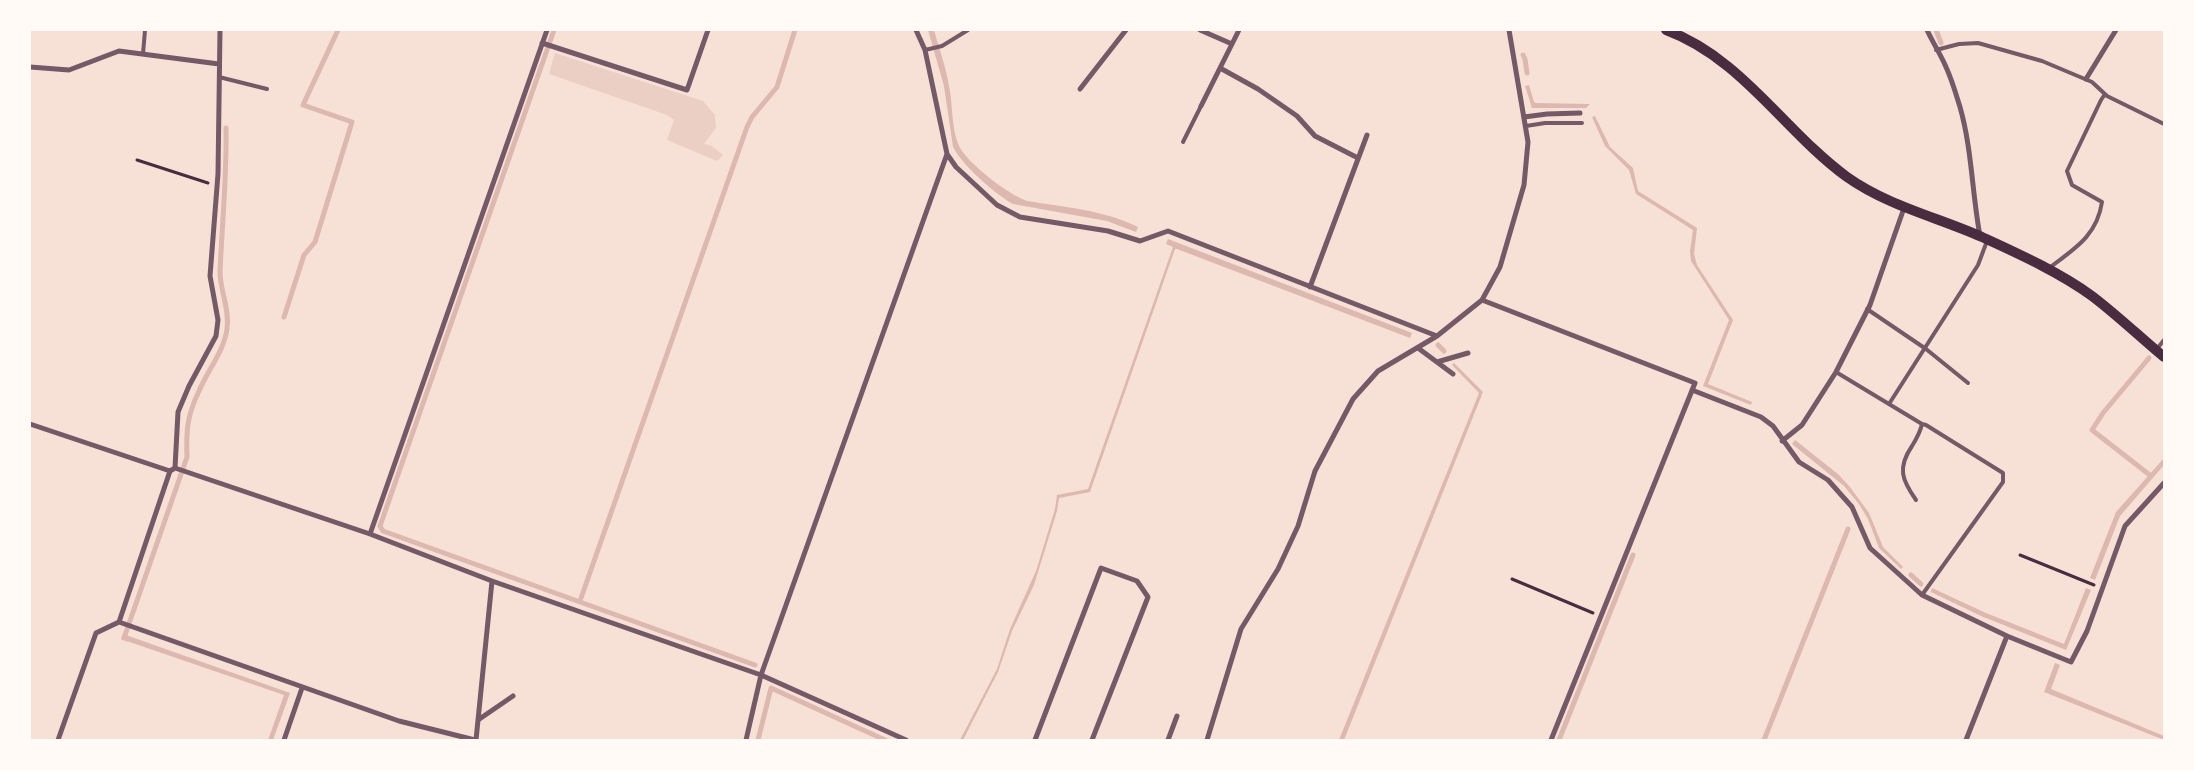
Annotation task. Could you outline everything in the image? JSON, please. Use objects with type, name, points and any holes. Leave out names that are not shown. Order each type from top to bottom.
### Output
[{"type":"main road","points":[[1666,30],[1682,36],[1728,65],[1812,146],[1848,177],[1904,208],[1984,238],[2047,269],[2091,296],[2164,357]]},
{"type":"street","points":[[58,740],[96,633],[119,622],[172,470],[178,412],[216,336],[218,320],[210,276],[217,184],[220,30]]},
{"type":"street","points":[[370,534],[547,30]]},
{"type":"street","points":[[542,43],[687,90],[708,30]]},
{"type":"street","points":[[916,30],[925,50],[947,154],[956,168],[997,206],[1020,217],[1108,231],[1140,241],[1168,231],[1437,336]]},
{"type":"street","points":[[1080,89],[1126,30]]},
{"type":"street","points":[[1200,30],[1232,44]]},
{"type":"street","points":[[1201,106],[1239,30]]},
{"type":"street","points":[[1207,740],[1241,629],[1282,561],[1298,526],[1319,463],[1353,399],[1378,372],[1437,336],[1482,300],[1500,267],[1524,185],[1528,142],[1509,30]]},
{"type":"street","points":[[1927,30],[1946,66],[1960,108],[1971,158],[1976,214],[1984,238]]},
{"type":"street","points":[[2086,79],[2116,30]]},
{"type":"street","points":[[30,68],[68,70],[119,51],[220,64]]},
{"type":"street","points":[[1220,68],[1258,89],[1297,116],[1315,136],[1358,158]]},
{"type":"street","points":[[1524,118],[1547,114],[1580,113]]},
{"type":"street","points":[[1310,287],[1367,135]]},
{"type":"street","points":[[746,740],[762,675],[947,154]]},
{"type":"street","points":[[1782,441],[1802,425],[1836,372],[1868,309],[1904,208]]},
{"type":"street","points":[[1482,300],[1695,383],[1551,740]]},
{"type":"street","points":[[1418,348],[1453,374]]},
{"type":"street","points":[[1437,362],[1468,353]]},
{"type":"street","points":[[1692,390],[1760,417],[1773,426],[1799,462],[1828,480],[1852,507],[1870,548],[1922,595],[2007,636],[2071,662],[2087,631],[2126,526],[2164,483]]},
{"type":"street","points":[[30,424],[370,534],[492,581],[762,675],[906,740]]},
{"type":"street","points":[[1035,740],[1102,568],[1137,580],[1148,596],[1092,740]]},
{"type":"street","points":[[119,622],[399,721],[476,740],[492,581]]},
{"type":"street","points":[[1966,740],[2007,636]]},
{"type":"street","points":[[284,740],[302,688]]},
{"type":"street","points":[[478,720],[513,696]]},
{"type":"street","points":[[1168,740],[1177,716]]},
{"type":"lane","points":[[143,54],[145,30]]},
{"type":"lane","points":[[925,50],[942,46],[968,30]]},
{"type":"lane","points":[[1936,50],[1960,44],[1978,43],[2042,61],[2092,82],[2105,94],[2164,124]]},
{"type":"lane","points":[[219,77],[267,89]]},
{"type":"lane","points":[[2047,269],[2087,238],[2101,208],[2102,202],[2072,185],[2067,171],[2105,94]]},
{"type":"lane","points":[[1183,142],[1201,106]]},
{"type":"lane","points":[[1526,126],[1544,123],[1582,123]]},
{"type":"lane","points":[[1889,404],[1926,349],[1978,265],[1984,238]]},
{"type":"lane","points":[[1868,309],[1926,349],[1968,383]]},
{"type":"lane","points":[[2156,350],[2164,340]]},
{"type":"lane","points":[[1836,372],[2003,473],[2003,482],[1922,595]]},
{"type":"lane","points":[[1916,500],[1906,486],[1902,468],[1905,456],[1920,432],[1922,424]]},
{"type":"path","points":[[137,160],[199,181],[217,184]]},
{"type":"path","points":[[2020,555],[2102,588]]},
{"type":"path","points":[[1512,579],[1601,617]]},
{"type":"shaded area","points":[[928,30],[934,30],[948,79],[956,139],[963,153],[970,161],[1019,198],[1112,217],[1138,227],[1136,232],[1107,221],[1013,204],[980,178],[957,154],[953,147],[944,86]]},
{"type":"shaded area","points":[[555,53],[703,101],[715,115],[716,128],[704,144],[712,146],[723,155],[717,161],[667,140],[674,120],[667,115],[549,74]]},
{"type":"shaded area","points":[[1529,85],[1534,102],[1536,103],[1590,104],[1586,108],[1532,108],[1525,86]]},
{"type":"shaded area","points":[[1595,116],[1610,147],[1633,168],[1638,191],[1697,228],[1694,254],[1697,265],[1733,320],[1708,384],[1752,402],[1751,405],[1703,386],[1729,320],[1691,261],[1690,251],[1693,230],[1636,194],[1629,170],[1605,146],[1592,117]]},
{"type":"shaded area","points":[[1168,239],[1412,333],[1410,338],[1175,249],[1090,492],[1059,498],[1057,511],[1034,585],[1012,631],[998,672],[963,740],[960,740],[997,669],[1010,629],[1036,571],[1055,509],[1057,495],[1088,489],[1173,247],[1166,244]]},
{"type":"shaded area","points":[[1454,363],[1483,392],[1344,740],[1339,740],[1479,393],[1452,365]]},
{"type":"shaded area","points":[[1795,440],[1838,474],[1850,487],[1869,513],[1883,547],[1903,567],[1901,569],[1879,548],[1868,519],[1859,504],[1844,486],[1792,444]]},
{"type":"shaded area","points":[[2164,458],[2164,465],[2120,516],[2095,580],[2090,578],[2116,512]]},
{"type":"shaded area","points":[[1932,588],[1986,613],[2064,644],[2086,588],[2091,590],[2066,650],[1981,616],[1931,592]]},
{"type":"shaded area","points":[[123,634],[290,693],[273,740],[268,740],[284,695],[121,639]]},
{"type":"shaded area","points":[[2055,663],[2060,665],[2051,689],[2164,736],[2164,740],[2044,692]]},
{"type":"waterway","points":[[284,317],[304,255],[315,242],[352,122],[303,105],[338,30]]},
{"type":"waterway","points":[[554,30],[380,526],[383,531],[755,665]]},
{"type":"waterway","points":[[581,598],[747,127],[752,117],[777,87],[795,30]]},
{"type":"waterway","points":[[1936,30],[1941,43]]},
{"type":"waterway","points":[[1523,55],[1527,73]]},
{"type":"waterway","points":[[127,639],[124,638],[187,457],[187,431],[192,408],[223,345],[227,329],[228,322],[220,272],[226,128]]},
{"type":"waterway","points":[[1438,345],[1444,351]]},
{"type":"waterway","points":[[2149,358],[2103,413],[2092,430],[2151,476]]},
{"type":"waterway","points":[[1764,740],[1848,529]]},
{"type":"waterway","points":[[1559,740],[1633,555]]},
{"type":"waterway","points":[[1911,575],[1921,584]]},
{"type":"waterway","points":[[758,740],[771,688],[885,740]]}]
